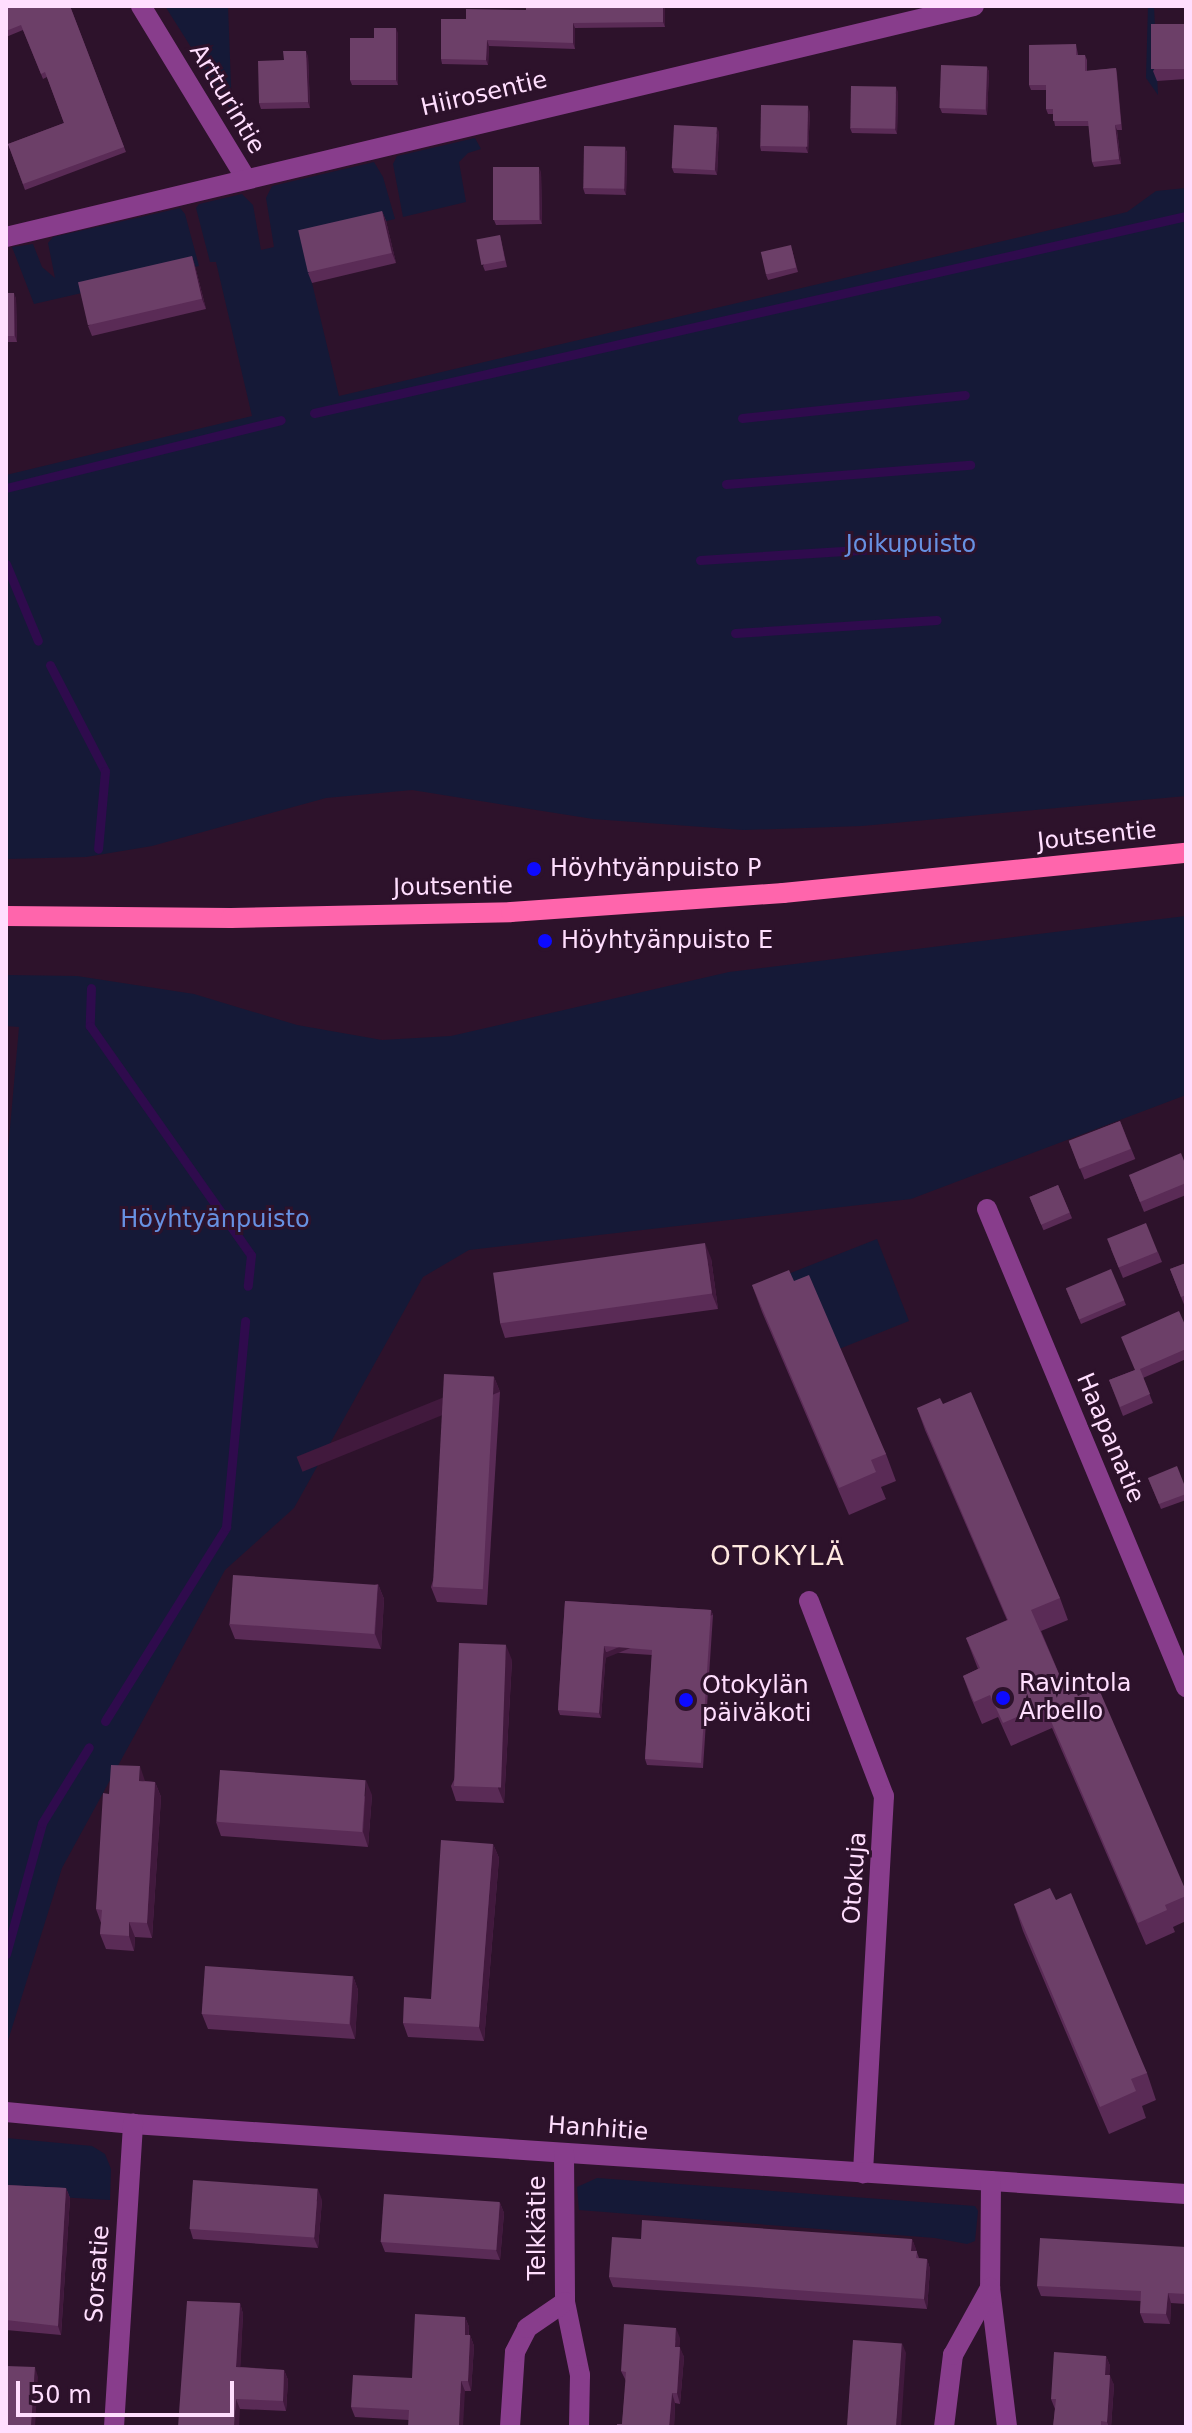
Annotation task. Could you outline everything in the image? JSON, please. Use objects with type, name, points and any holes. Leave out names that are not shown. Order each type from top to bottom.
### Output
[{"type":"main road","name":"Joutsentie","points":[[6,916],[231,918],[511,912],[783,893],[1186,853]]},
{"type":"street","name":"Artturintie","points":[[141,6],[245,177]]},
{"type":"street","name":"Hiirosentie","points":[[6,237],[245,177],[974,6]]},
{"type":"street","name":"Haapanatie","points":[[987,1209],[1186,1687]]},
{"type":"street","name":"Otokuja","points":[[809,1601],[884,1796],[863,2173]]},
{"type":"street","name":"Hanhitie","points":[[6,2112],[133,2124],[1186,2194]]},
{"type":"street","name":"Sorsatie","points":[[114,2427],[133,2124]]},
{"type":"street","name":"Telkkätie","points":[[564,2153],[565,2302],[580,2375],[579,2427]]},
{"type":"street","points":[[991,2181],[990,2288],[1007,2427]]},
{"type":"street","points":[[944,2427],[953,2355],[990,2288]]},
{"type":"street","name":"Telkkätie","points":[[510,2427],[515,2352],[527,2328],[565,2302]]},
{"type":"green space","points":[[165,6],[228,6],[232,112]]},
{"type":"green space","points":[[1148,6],[1154,6],[1158,95],[1146,78]]},
{"type":"green space","points":[[475,138],[481,149],[468,153],[459,162],[466,202],[403,217],[393,164],[397,156]]},
{"type":"green space","name":"Joikupuisto","points":[[374,162],[383,177],[395,219],[302,241],[339,396],[1127,212],[1156,191],[1186,188],[1186,796],[862,826],[744,830],[593,819],[412,790],[326,798],[152,846],[86,857],[6,859],[6,475],[252,416],[216,262],[210,262],[196,208],[199,204],[242,194],[253,205],[261,250],[274,247],[266,198],[272,186]]},
{"type":"green space","points":[[180,208],[185,214],[199,266],[34,304],[12,247],[33,244],[42,267],[55,278],[48,243],[53,237]]},
{"type":"green space","name":"Höyhtyänpuisto","points":[[1186,916],[1186,1095],[911,1199],[469,1250],[423,1277],[294,1508],[225,1570],[62,1868],[6,2047],[6,1173],[19,1027],[6,1026],[6,975],[77,976],[194,994],[297,1025],[382,1040],[451,1036],[729,972]]},
{"type":"green space","points":[[877,1239],[909,1321],[839,1349],[783,1276]]},
{"type":"green space","points":[[6,2138],[92,2146],[105,2154],[111,2169],[110,2200],[6,2194]]},
{"type":"green space","points":[[597,2178],[975,2206],[978,2211],[975,2241],[967,2244],[935,2238],[579,2210],[577,2187]]},
{"type":"building","points":[[6,6],[70,6],[124,147],[23,184],[8,144],[64,123],[45,72],[41,74],[21,25],[6,31]]},
{"type":"building","points":[[526,6],[663,6],[663,22],[573,23],[573,43],[487,40],[486,60],[441,59],[441,19],[466,19],[466,9],[526,10]]},
{"type":"building","points":[[1151,24],[1186,24],[1186,69],[1151,69]]},
{"type":"building","points":[[374,28],[396,28],[396,80],[350,80],[350,38],[374,38]]},
{"type":"building","points":[[1076,44],[1076,55],[1085,55],[1085,71],[1116,68],[1121,124],[1115,125],[1119,159],[1092,162],[1088,121],[1053,121],[1053,109],[1046,109],[1046,85],[1029,85],[1029,45]]},
{"type":"building","points":[[283,51],[306,51],[308,102],[259,103],[258,61],[284,60]]},
{"type":"building","points":[[941,65],[987,67],[985,110],[939,108]]},
{"type":"building","points":[[851,86],[896,87],[895,129],[850,128]]},
{"type":"building","points":[[761,105],[808,106],[807,147],[760,146]]},
{"type":"building","points":[[674,125],[717,127],[715,170],[672,168]]},
{"type":"building","points":[[584,146],[625,147],[624,189],[583,188]]},
{"type":"building","points":[[493,167],[539,167],[539,220],[493,220]]},
{"type":"building","points":[[382,211],[392,253],[308,272],[298,230]]},
{"type":"building","points":[[500,235],[505,261],[481,265],[476,240]]},
{"type":"building","points":[[791,245],[796,267],[766,274],[761,252]]},
{"type":"building","points":[[192,256],[202,299],[88,325],[78,282]]},
{"type":"building","points":[[6,293],[14,293],[14,336],[6,336]]},
{"type":"building","points":[[1120,1121],[1131,1149],[1079,1169],[1069,1141]]},
{"type":"building","points":[[1181,1153],[1186,1166],[1186,1183],[1140,1202],[1129,1175]]},
{"type":"building","points":[[1058,1185],[1070,1213],[1041,1225],[1029,1197]]},
{"type":"building","points":[[1146,1223],[1158,1252],[1119,1267],[1107,1239]]},
{"type":"building","points":[[705,1243],[712,1294],[500,1323],[493,1273]]},
{"type":"building","points":[[1186,1263],[1186,1295],[1181,1297],[1170,1269]]},
{"type":"building","points":[[1111,1269],[1124,1300],[1079,1319],[1066,1288]]},
{"type":"building","points":[[789,1270],[794,1281],[809,1275],[886,1454],[871,1460],[876,1472],[839,1488],[752,1285]]},
{"type":"building","points":[[1179,1311],[1186,1327],[1186,1349],[1140,1369],[1150,1394],[1120,1407],[1109,1380],[1135,1370],[1121,1337]]},
{"type":"building","points":[[444,1374],[494,1377],[483,1589],[433,1587]]},
{"type":"building","points":[[971,1392],[1060,1598],[1031,1610],[1068,1695],[1076,1692],[1078,1696],[1098,1687],[1186,1891],[1186,1896],[1165,1905],[1167,1910],[1138,1923],[1044,1705],[1003,1723],[990,1695],[974,1702],[963,1676],[980,1668],[966,1638],[1008,1620],[917,1408],[940,1398],[943,1404]]},
{"type":"building","points":[[1177,1466],[1186,1494],[1159,1504],[1148,1478]]},
{"type":"building","points":[[233,1575],[378,1585],[374,1634],[230,1624]]},
{"type":"building","points":[[565,1601],[711,1610],[701,1763],[645,1759],[652,1650],[604,1646],[599,1713],[558,1710]]},
{"type":"building","points":[[459,1643],[506,1645],[501,1788],[454,1786]]},
{"type":"building","points":[[111,1765],[140,1766],[139,1781],[155,1782],[147,1923],[129,1922],[129,1936],[100,1934],[102,1910],[96,1909],[103,1793],[109,1794]]},
{"type":"building","points":[[220,1770],[366,1780],[362,1832],[216,1822]]},
{"type":"building","points":[[441,1840],[493,1844],[479,2027],[403,2023],[404,1997],[431,1999]]},
{"type":"building","points":[[1050,1888],[1056,1900],[1071,1893],[1147,2073],[1131,2079],[1136,2091],[1100,2107],[1014,1904]]},
{"type":"building","points":[[205,1966],[353,1976],[349,2024],[202,2014]]},
{"type":"building","points":[[193,2180],[318,2189],[314,2238],[190,2229]]},
{"type":"building","points":[[6,2185],[66,2188],[58,2326],[6,2320]]},
{"type":"building","points":[[384,2194],[500,2202],[496,2250],[381,2242]]},
{"type":"building","points":[[642,2220],[912,2239],[911,2251],[917,2251],[916,2258],[927,2259],[924,2299],[609,2277],[612,2237],[641,2239]]},
{"type":"building","points":[[1040,2238],[1186,2247],[1186,2294],[1168,2293],[1166,2314],[1140,2313],[1141,2291],[1037,2286]]},
{"type":"building","points":[[187,2301],[240,2303],[236,2367],[284,2370],[283,2401],[236,2399],[234,2427],[178,2427]]},
{"type":"building","points":[[415,2314],[465,2317],[465,2335],[470,2335],[468,2381],[461,2381],[459,2427],[408,2427],[409,2410],[351,2407],[353,2375],[412,2378]]},
{"type":"building","points":[[624,2324],[676,2328],[675,2347],[680,2347],[677,2393],[672,2393],[669,2427],[617,2427],[617,2424],[622,2424],[626,2372],[621,2371]]},
{"type":"building","points":[[853,2340],[902,2343],[896,2427],[847,2427]]},
{"type":"building","points":[[1054,2352],[1106,2356],[1105,2375],[1110,2375],[1107,2422],[1101,2421],[1101,2427],[1053,2427],[1056,2399],[1051,2399]]},
{"type":"building","points":[[6,2366],[35,2367],[31,2427],[6,2427]]},
{"type":"waterway","points":[[314,413],[1186,216]]},
{"type":"waterway","points":[[742,418],[965,395]]},
{"type":"waterway","points":[[6,488],[281,420]]},
{"type":"waterway","points":[[726,484],[970,465]]},
{"type":"waterway","points":[[700,560],[951,544]]},
{"type":"waterway","points":[[6,564],[38,641]]},
{"type":"waterway","points":[[735,633],[937,620]]},
{"type":"waterway","points":[[50,665],[105,771],[98,849]]},
{"type":"waterway","points":[[91,988],[90,1026],[251,1255],[248,1286]]},
{"type":"waterway","points":[[105,1721],[226,1527],[245,1321]]},
{"type":"waterway","points":[[6,1954],[42,1823],[89,1747]]},
{"type":"place","name":"Höyhtyänpuisto P","points":[[534,869]]},
{"type":"place","name":"Höyhtyänpuisto E","points":[[545,941]]},
{"type":"place","name":"Ravintola Arbello","points":[[1003,1698]]},
{"type":"place","name":"Otokylän päiväkoti","points":[[686,1700]]},
{"type":"district","name":"OTOKYLÄ","points":[[778,1557]]}]
